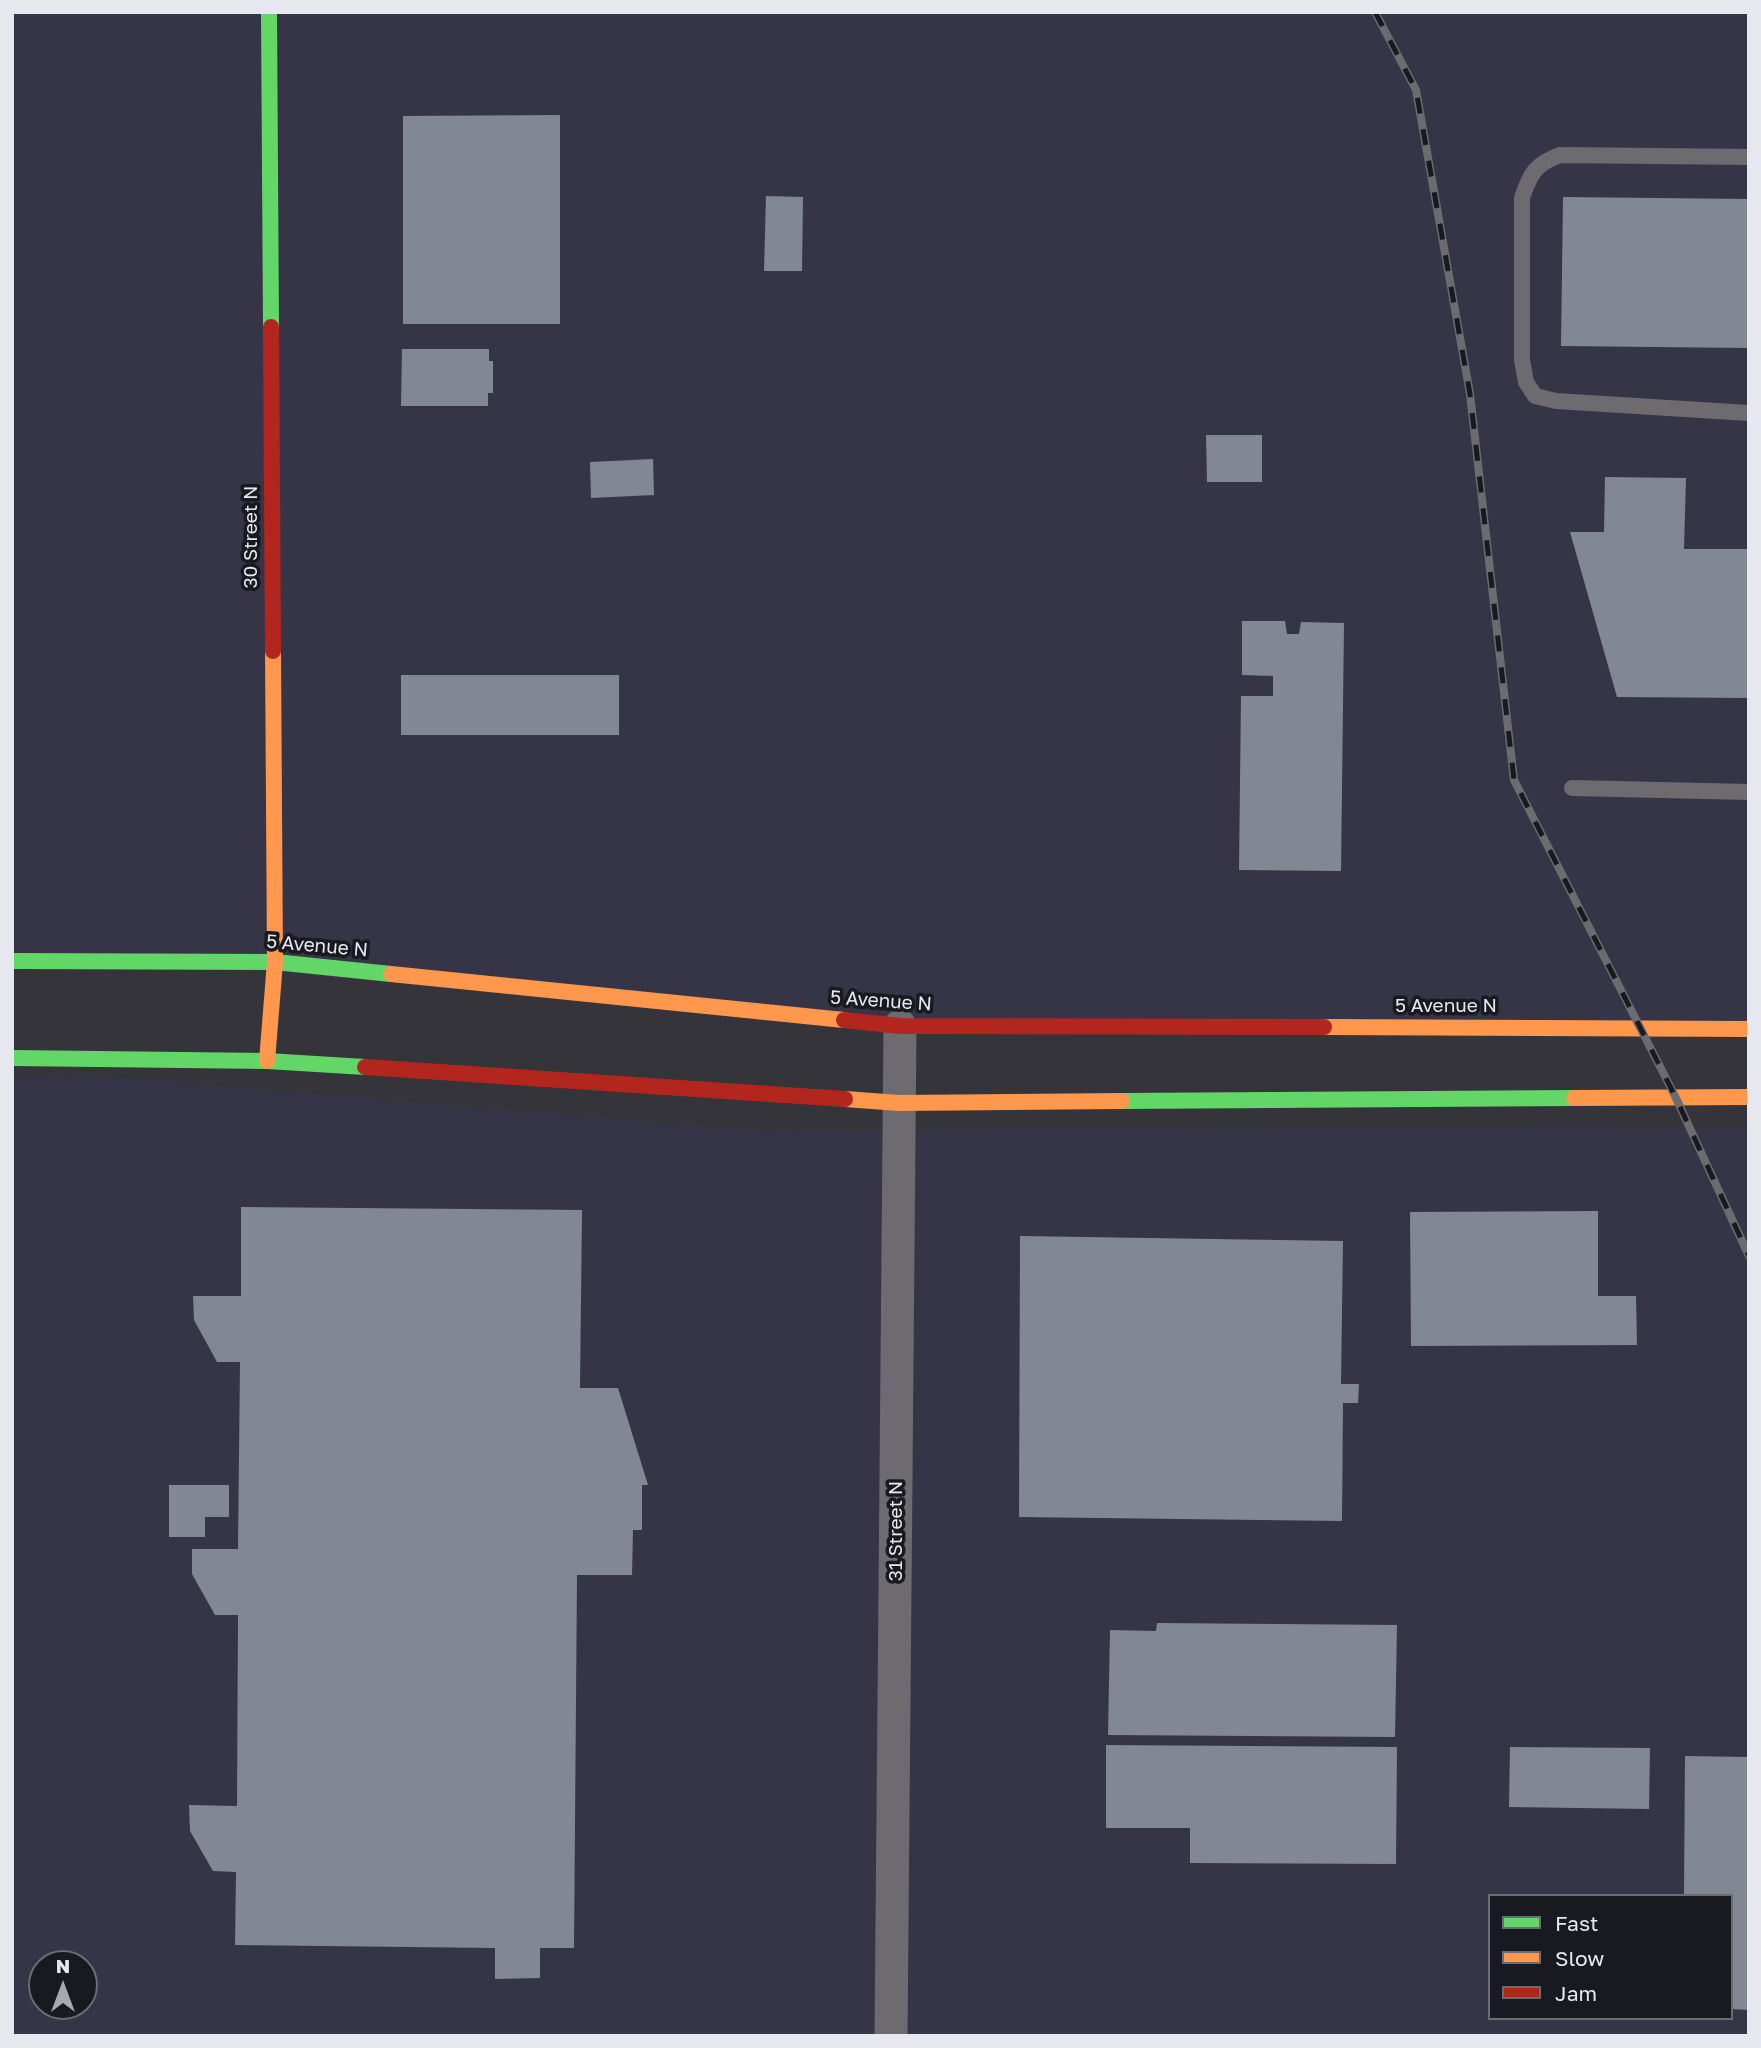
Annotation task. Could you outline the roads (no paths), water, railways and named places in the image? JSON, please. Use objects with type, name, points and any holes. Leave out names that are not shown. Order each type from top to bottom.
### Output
[{"type":"main road","name":"30 Street N","points":[[267,1061],[275,962],[269,12]]},
{"type":"main road","name":"5 Avenue N","points":[[12,961],[275,962],[900,1026],[1749,1028]]},
{"type":"main road","points":[[12,1058],[267,1061],[899,1103],[1749,1097]]},
{"type":"street","name":"31 Street N","points":[[891,2036],[900,1026]]},
{"type":"lane","points":[[1749,158],[1560,155],[1542,161],[1529,178],[1522,198],[1522,346],[1526,382],[1535,396],[1556,401],[1749,413]]},
{"type":"lane","points":[[1573,788],[1749,792]]},
{"type":"railway","points":[[1375,12],[1416,90],[1470,394],[1514,780],[1675,1096],[1749,1256]]}]
